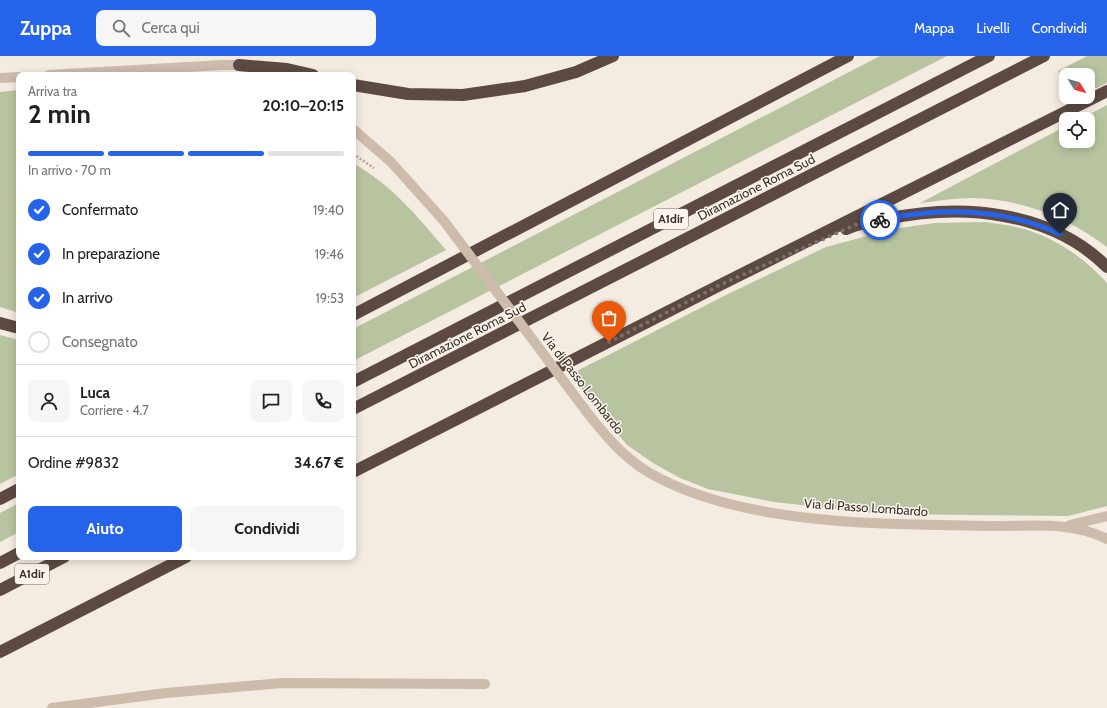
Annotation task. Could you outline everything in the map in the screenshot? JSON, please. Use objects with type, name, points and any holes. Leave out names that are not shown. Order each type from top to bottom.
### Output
[{"type":"highway","points":[[356,85],[408,94],[463,95],[525,86],[576,72],[613,56]]},
{"type":"highway","points":[[356,313],[848,56]]},
{"type":"highway","name":"Diramazione Roma Sud","points":[[356,380],[989,56]]},
{"type":"highway","name":"Diramazione Roma Sud","points":[[356,407],[1044,56]]},
{"type":"highway","points":[[239,65],[287,69],[300,72]]},
{"type":"highway","points":[[356,470],[722,284],[1107,91]]},
{"type":"highway","points":[[722,284],[855,225],[907,214],[952,211],[995,214],[1037,223],[1072,239],[1107,267]]},
{"type":"highway","points":[[0,323],[16,327]]},
{"type":"highway","points":[[0,499],[16,491]]},
{"type":"highway","name":"A1dir","points":[[0,563],[16,555]]},
{"type":"highway","name":"A1dir","points":[[0,590],[58,560]]},
{"type":"highway","points":[[0,652],[180,560]]},
{"type":"street","points":[[98,72],[211,65],[239,65],[254,72]]},
{"type":"street","points":[[0,78],[16,77]]},
{"type":"street","name":"Via di Passo Lombardo","points":[[356,132],[391,162],[444,221],[603,433],[622,452],[647,471],[676,487],[735,505],[839,520],[955,525],[1064,526],[1084,530],[1107,539]]},
{"type":"street","name":"Via di Passo Lombardo","points":[[1064,526],[1107,516]]},
{"type":"street","points":[[52,708],[166,693],[282,683],[485,684]]},
{"type":"green space","points":[[880,56],[947,56],[356,359],[356,327]]},
{"type":"green space","points":[[1087,56],[1107,56],[1107,83],[1095,89],[1095,68],[1064,68]]},
{"type":"green space","points":[[16,90],[16,312],[0,307],[0,92]]},
{"type":"green space","points":[[1107,105],[1107,247],[1092,236],[1060,219],[1026,206],[1009,202],[972,198],[920,203],[1059,130],[1059,148],[1095,148],[1095,112],[1094,112]]},
{"type":"green space","points":[[356,165],[404,202],[446,250],[356,296]]},
{"type":"green space","points":[[986,222],[1020,228],[1044,236],[1056,242],[1078,256],[1107,283],[1107,506],[1068,516],[882,514],[774,502],[708,489],[680,478],[653,463],[627,445],[593,405],[571,374],[724,296],[826,247],[893,229],[935,223]]},
{"type":"green space","points":[[0,335],[16,339],[16,476],[0,484]]},
{"type":"green space","points":[[16,505],[16,534],[0,542],[0,513]]},
{"type":"way so far","points":[[609,342],[722,284],[855,225],[880,220]]},
{"type":"route","points":[[880,220],[907,214],[952,211],[995,214],[1037,223],[1060,234]]}]
